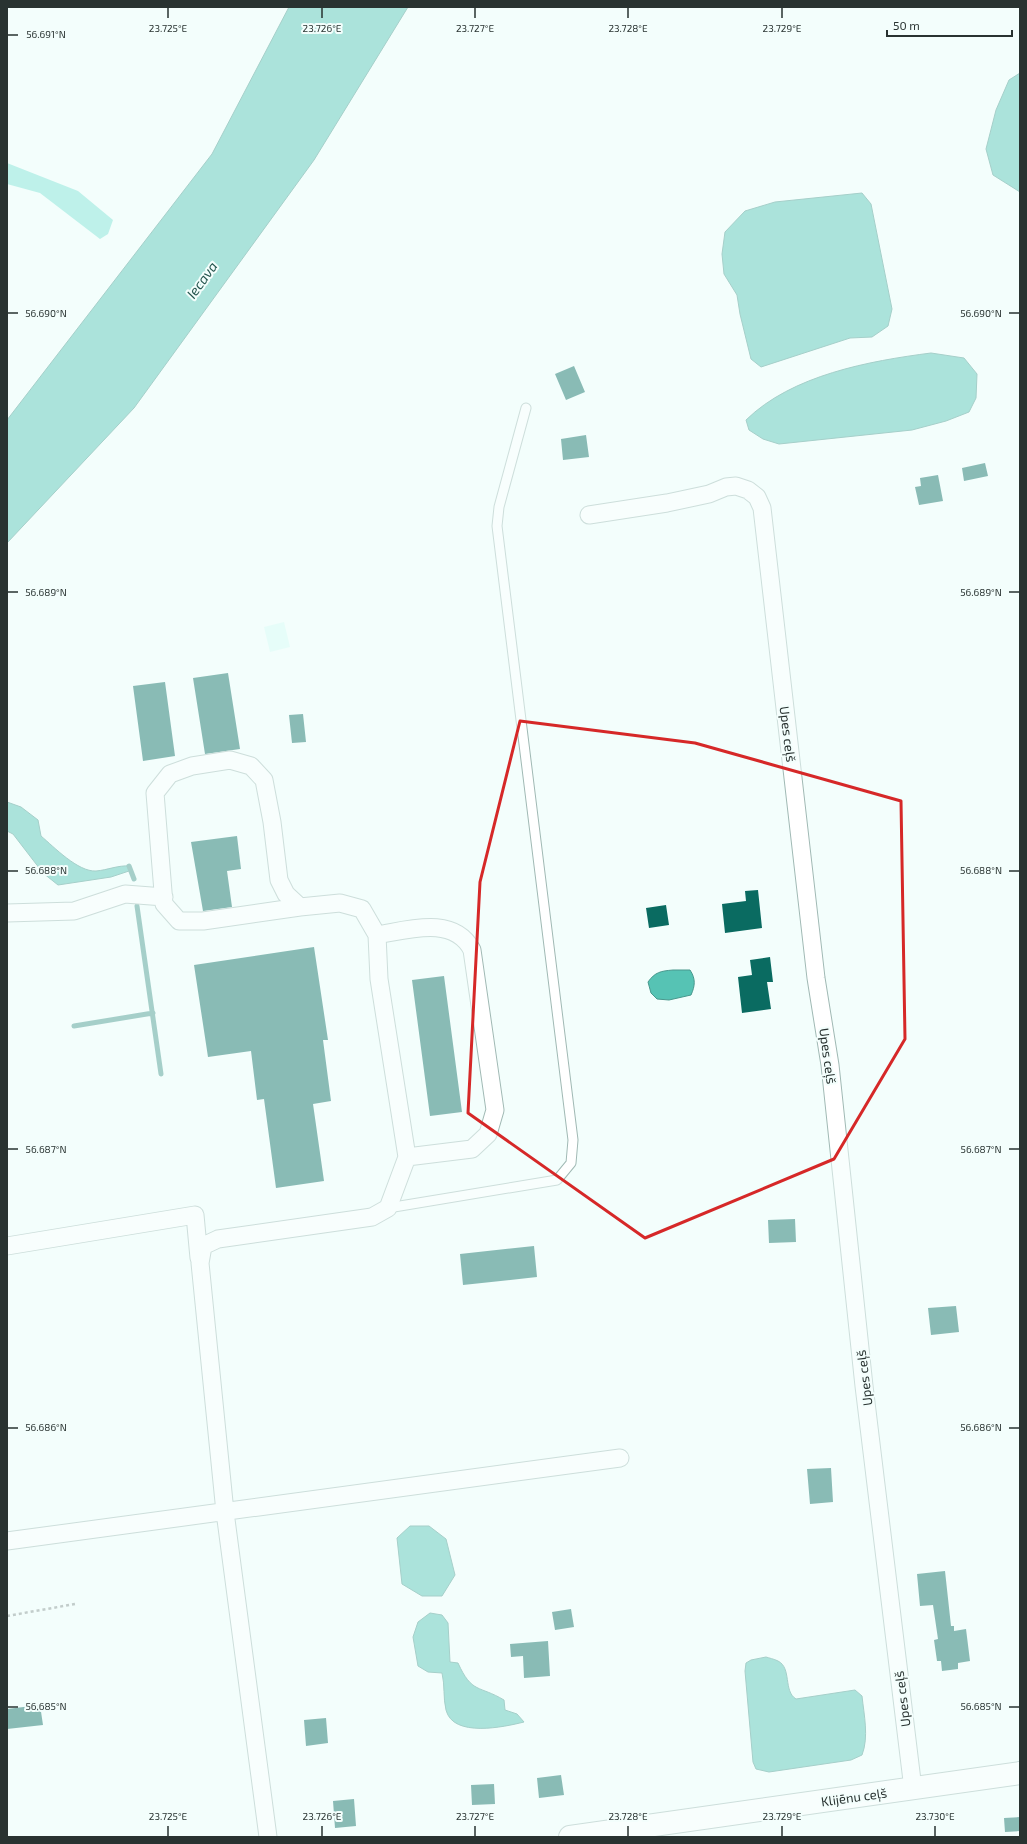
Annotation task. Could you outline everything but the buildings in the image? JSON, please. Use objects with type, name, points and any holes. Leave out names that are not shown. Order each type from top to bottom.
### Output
[{"type":"street","name":"Upes ceļš","points":[[589,515],[667,504],[709,494],[726,487],[736,486],[748,490],[758,497],[762,508],[816,978],[830,1065],[864,1386],[913,1789]]},
{"type":"street","points":[[200,1263],[203,1246],[218,1239],[372,1217],[388,1208],[407,1157],[380,979],[377,934],[362,909],[340,903],[300,907],[203,921],[179,921],[164,904],[155,793],[170,774],[192,766],[230,760],[251,766],[264,780],[272,822],[279,880],[286,894],[300,907]]},
{"type":"street","points":[[7,913],[74,911],[125,894],[164,897]]},
{"type":"street","points":[[377,934],[432,926],[451,931],[467,940],[472,950],[494,1102],[495,1110],[488,1134],[472,1149],[407,1157]]},
{"type":"street","points":[[7,1246],[195,1215],[225,1512],[268,1837]]},
{"type":"street","points":[[7,1541],[620,1458]]},
{"type":"street","name":"Klijēnu ceļš","points":[[570,1837],[1020,1773]]},
{"type":"lane","points":[[388,1208],[557,1180],[572,1163],[572,1132],[497,526],[499,507],[526,408]]},
{"type":"path","points":[[7,1616],[75,1604]]},
{"type":"highlighted area","points":[[520,721],[695,743],[901,801],[905,1039],[834,1159],[645,1238],[468,1113],[480,882]]},
{"type":"shaded area","points":[[7,163],[78,191],[113,220],[108,234],[100,239],[40,193],[7,184]]},
{"type":"shaded area","points":[[284,622],[290,647],[270,652],[264,627]]},
{"type":"water","name":"Iecava","points":[[289,7],[408,7],[314,160],[134,408],[7,543],[7,420],[212,154]]},
{"type":"water","points":[[1020,73],[1020,192],[993,175],[986,149],[996,110],[1009,80]]},
{"type":"water","points":[[862,193],[871,204],[892,309],[888,326],[872,337],[850,338],[761,367],[751,359],[737,295],[724,274],[722,254],[725,232],[745,211],[775,202]]},
{"type":"water","points":[[931,353],[964,358],[977,374],[976,398],[969,412],[946,421],[912,430],[779,444],[763,439],[749,430],[746,420],[765,405],[808,381],[857,366]]},
{"type":"water","points":[[7,802],[21,807],[38,820],[41,836],[59,852],[82,868],[96,871],[121,866],[130,866],[132,870],[111,877],[58,885],[43,873],[13,834],[7,831]]},
{"type":"water","points":[[673,970],[690,970],[694,982],[691,995],[669,1000],[657,999],[651,993],[648,982],[653,976],[659,973]]},
{"type":"water","points":[[410,1526],[429,1526],[446,1539],[455,1575],[442,1596],[422,1596],[402,1584],[397,1538]]},
{"type":"water","points":[[430,1613],[442,1615],[448,1623],[450,1662],[458,1663],[468,1680],[477,1688],[504,1700],[505,1710],[517,1714],[524,1722],[492,1728],[480,1728],[458,1724],[451,1719],[445,1705],[442,1673],[428,1672],[418,1666],[413,1637],[418,1622]]},
{"type":"water","points":[[766,1657],[776,1660],[782,1664],[785,1669],[790,1691],[796,1699],[855,1690],[862,1696],[866,1733],[862,1755],[851,1760],[769,1772],[756,1769],[753,1762],[745,1671],[746,1663],[751,1660]]},
{"type":"waterway","points":[[129,866],[134,879]]},
{"type":"waterway","points":[[137,906],[161,1074]]},
{"type":"waterway","points":[[74,1026],[153,1013]]}]
